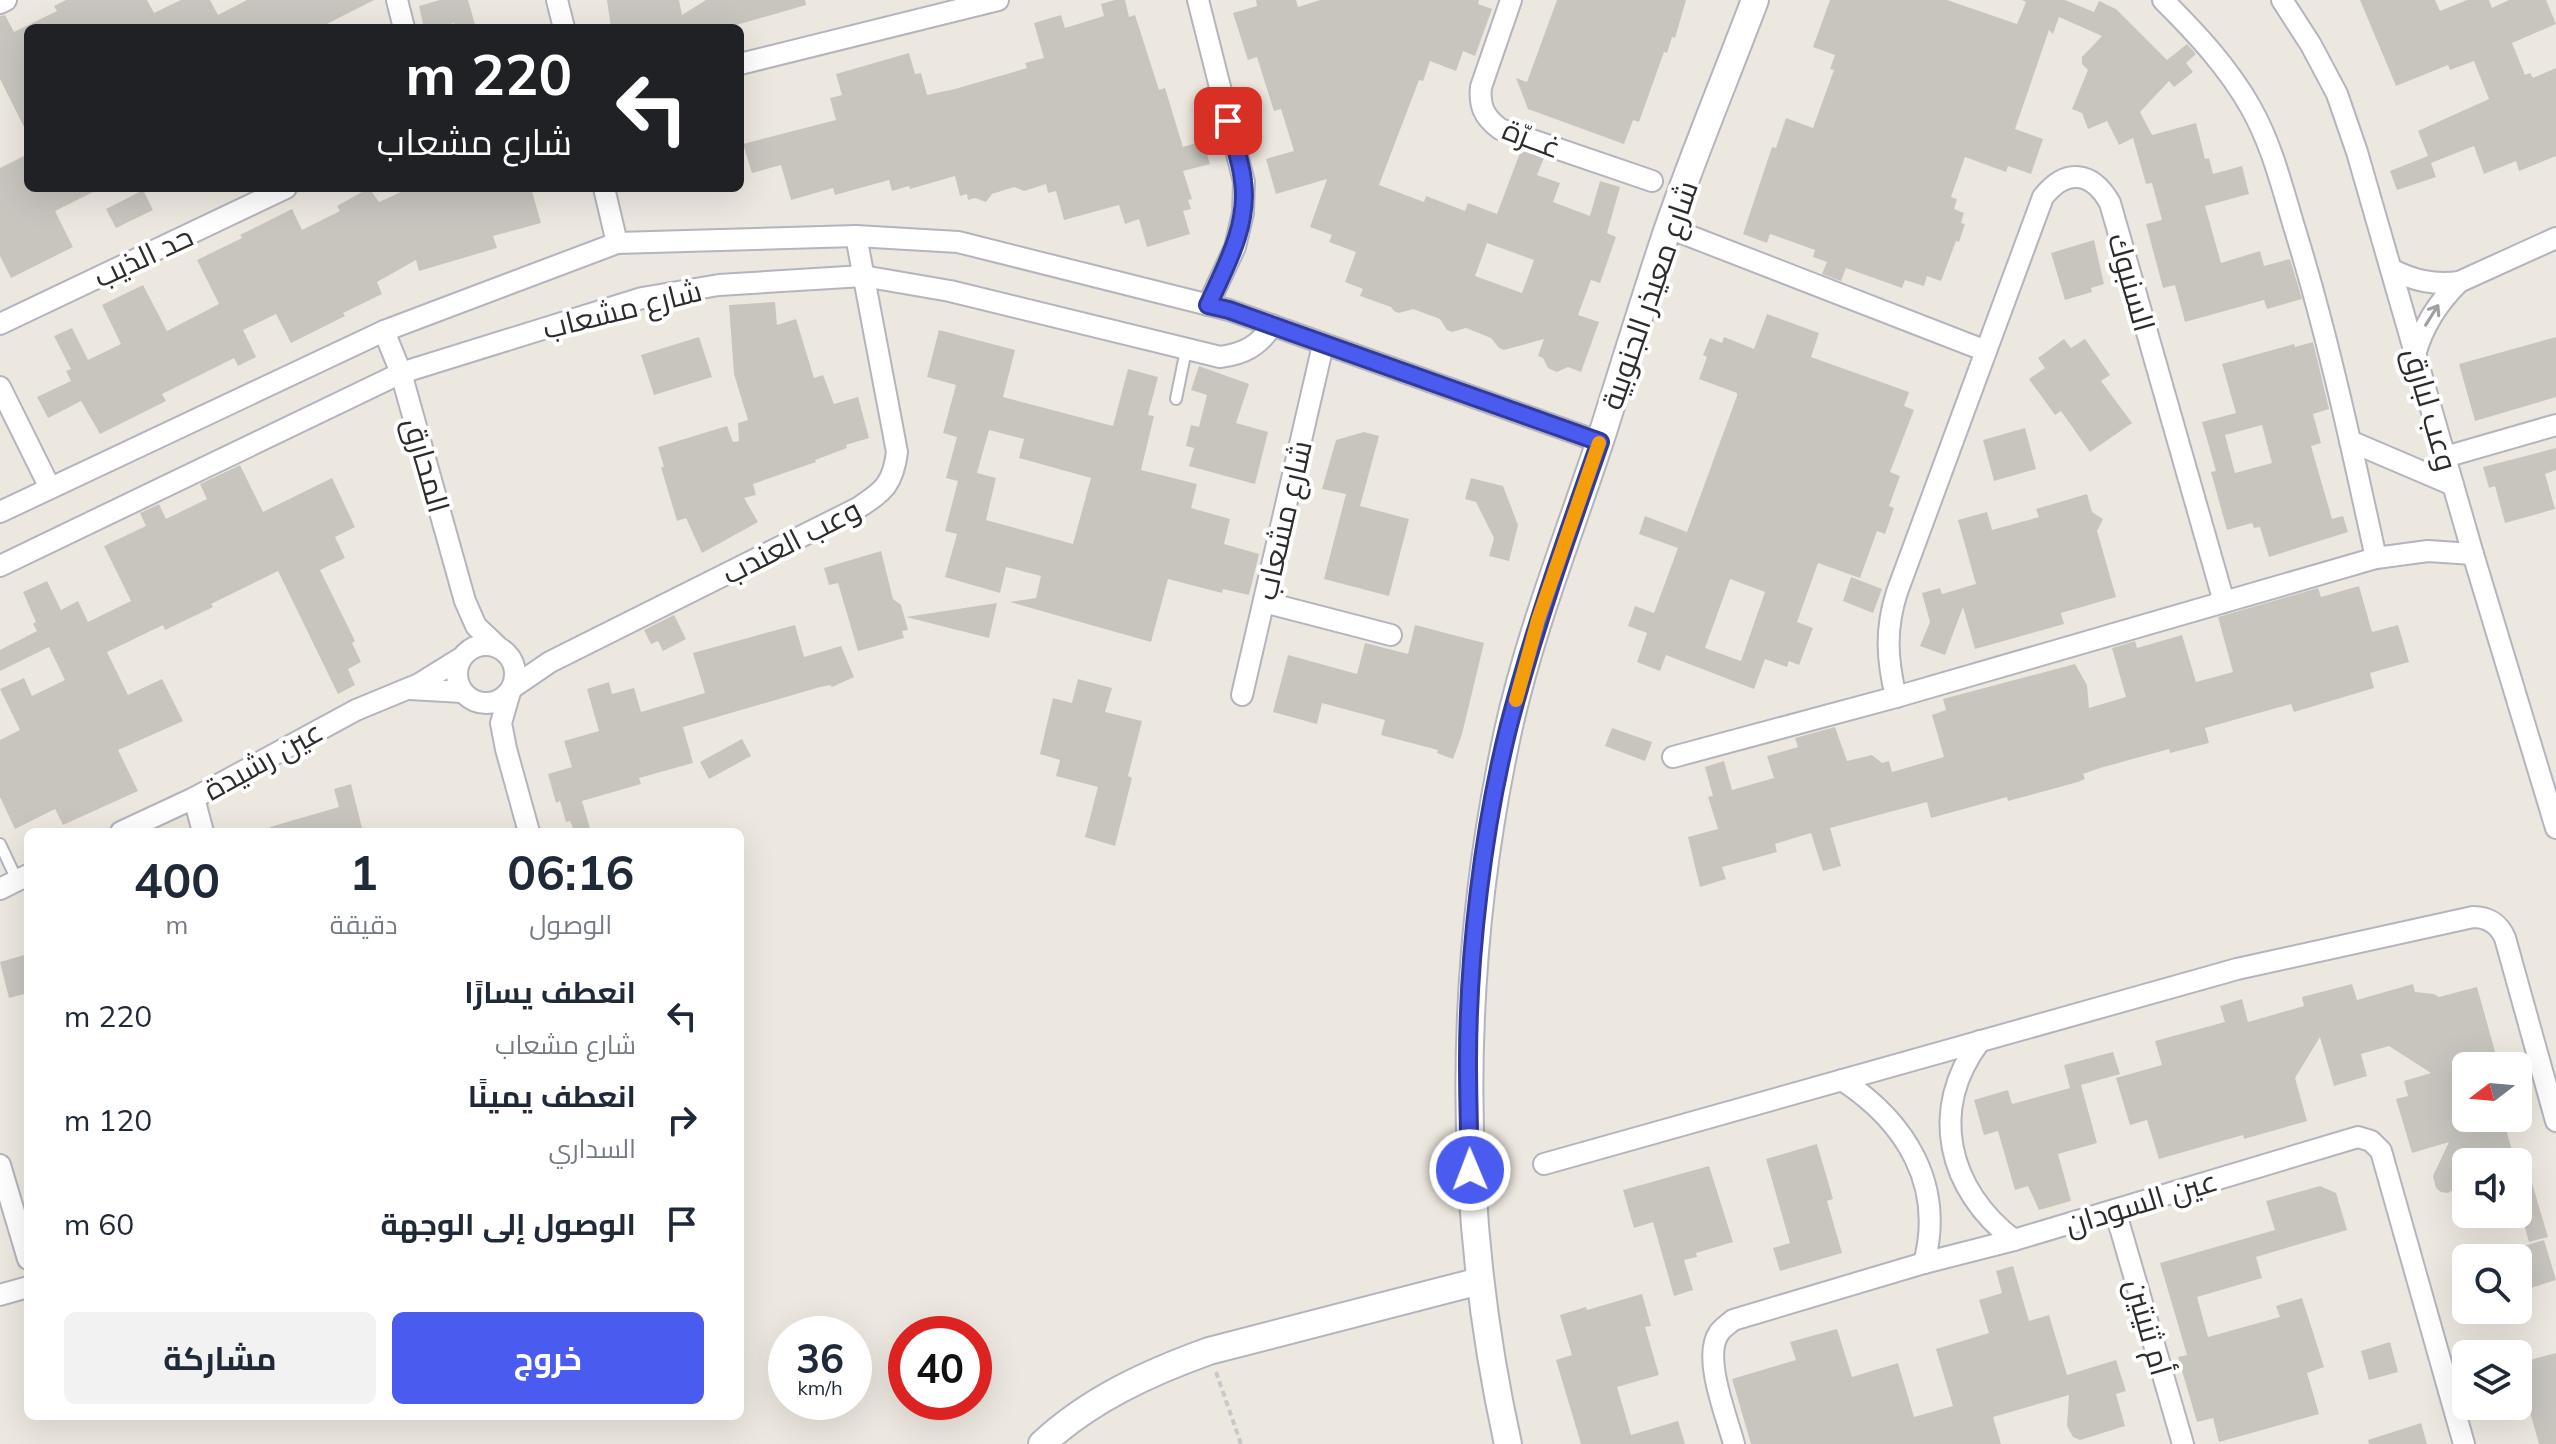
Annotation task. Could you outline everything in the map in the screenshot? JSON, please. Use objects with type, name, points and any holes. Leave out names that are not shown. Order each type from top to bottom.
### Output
[{"type":"street","points":[[0,3],[6,0]]},
{"type":"street","points":[[397,0],[403,24]]},
{"type":"street","points":[[557,0],[563,24]]},
{"type":"street","points":[[744,63],[917,10],[998,0]]},
{"type":"street","points":[[1198,0],[1244,182],[1243,213],[1235,247],[1208,305]]},
{"type":"street","name":"غــرّة","points":[[1511,0],[1481,87],[1483,112],[1500,129],[1652,181]]},
{"type":"street","name":"شارع معيذر الجنوبية","points":[[1508,1444],[1480,1281],[1470,1170],[1468,1059],[1473,948],[1487,837],[1509,728],[1538,620],[1669,228],[1755,0]]},
{"type":"street","points":[[2163,0],[2227,71],[2241,90],[2263,132],[2304,259],[2376,558]]},
{"type":"street","name":"وعب لبارق","points":[[2282,0],[2337,94],[2357,152],[2556,828]]},
{"type":"street","name":"السنبوك","points":[[1896,697],[1887,648],[1891,611],[2043,197],[2054,183],[2070,177],[2087,178],[2101,188],[2110,203],[2224,602]]},
{"type":"street","name":"حد الذيب","points":[[0,324],[278,192]]},
{"type":"street","points":[[605,192],[617,243]]},
{"type":"street","points":[[1669,228],[1986,351]]},
{"type":"street","name":"شارع مشعاب","points":[[0,512],[384,331],[617,243],[856,236],[958,242],[1208,305],[1600,442]]},
{"type":"street","name":"وعب العندب","points":[[511,690],[550,662],[880,494],[894,473],[897,452],[856,236]]},
{"type":"street","points":[[2391,269],[2417,281],[2459,282],[2556,238]]},
{"type":"street","name":"شارع مشعاب","points":[[0,566],[401,373],[642,298],[719,285],[863,276],[950,291],[1220,357],[1234,355],[1263,340],[1272,325]]},
{"type":"street","points":[[2415,354],[2431,314],[2459,282]]},
{"type":"street","name":"المحارق","points":[[384,331],[401,373],[465,601],[476,626],[501,649]]},
{"type":"street","name":"شارع مشعاب","points":[[1242,695],[1323,345]]},
{"type":"street","points":[[0,387],[50,488]]},
{"type":"street","points":[[2445,457],[2556,425]]},
{"type":"street","points":[[2350,441],[2453,485]]},
{"type":"street","points":[[1673,757],[1896,697],[2376,558],[2428,551],[2473,554]]},
{"type":"street","name":"المحارق","points":[[464,654],[465,601]]},
{"type":"street","points":[[1264,602],[1391,635]]},
{"type":"street","points":[[506,749],[457,681],[456,669],[464,654],[477,646],[501,649],[523,663],[550,662]]},
{"type":"street","points":[[501,649],[511,659],[515,669],[501,723],[528,828]]},
{"type":"street","name":"عين رشيدة","points":[[130,828],[194,798],[334,721],[431,678],[464,654]]},
{"type":"street","name":"عين رشيدة","points":[[406,690],[470,697]]},
{"type":"street","points":[[470,697],[498,701],[511,690]]},
{"type":"street","points":[[194,798],[202,828]]},
{"type":"street","points":[[1544,1164],[2237,969],[2473,917],[2496,924],[2505,938],[2556,1121]]},
{"type":"street","points":[[1980,1041],[1961,1072],[1953,1098],[1950,1124],[1956,1160],[1978,1206],[1988,1219],[2014,1240]]},
{"type":"street","points":[[1842,1080],[1875,1104],[1889,1119],[1901,1134],[1920,1170],[1930,1207],[1929,1245],[1924,1263]]},
{"type":"street","name":"عين السودان","points":[[1734,1444],[1712,1352],[1719,1333],[1733,1320],[2358,1137],[2371,1141],[2381,1151],[2386,1164],[2464,1444]]},
{"type":"street","points":[[1920,1170],[1956,1160]]},
{"type":"street","points":[[0,1165],[24,1246]]},
{"type":"street","name":"أم ثنيتين","points":[[2115,1210],[2183,1444]]},
{"type":"street","points":[[1042,1444],[1086,1410],[1166,1366],[1209,1351],[1480,1281]]},
{"type":"street","points":[[0,1295],[24,1288]]},
{"type":"lane","points":[[1176,399],[1186,350]]},
{"type":"lane","points":[[0,844],[15,882]]},
{"type":"path","points":[[1209,1351],[1241,1444]]},
{"type":"building","points":[[66,0],[147,0],[154,13],[181,0],[210,0],[218,15],[247,0],[374,0],[327,24],[30,24],[57,11],[54,6]]},
{"type":"building","points":[[440,0],[468,0],[475,24],[423,24],[419,6]]},
{"type":"building","points":[[607,0],[679,0],[682,15],[706,0],[805,0],[806,5],[740,24],[610,24]]},
{"type":"building","points":[[1125,0],[1129,17],[1135,15],[1159,90],[1165,88],[1183,147],[1203,141],[1210,164],[1183,171],[1192,199],[1188,200],[1191,209],[1183,211],[1190,234],[1147,247],[1139,219],[1125,224],[1119,205],[1064,220],[1056,191],[1048,193],[1046,184],[1024,191],[1014,187],[992,194],[986,202],[975,198],[968,200],[967,194],[960,196],[955,176],[910,189],[909,186],[892,191],[889,180],[835,195],[833,188],[791,200],[781,165],[752,173],[744,144],[836,120],[830,98],[842,95],[836,74],[909,53],[915,74],[921,73],[927,95],[955,89],[1027,68],[1025,63],[1044,58],[1034,23],[1061,15],[1065,28],[1104,16],[1101,4]]},
{"type":"building","points":[[1256,0],[1296,0],[1298,7],[1320,0],[1479,0],[1478,4],[1492,9],[1475,56],[1463,51],[1456,71],[1430,61],[1423,81],[1419,80],[1379,185],[1424,202],[1426,196],[1465,211],[1468,203],[1497,214],[1521,150],[1544,158],[1537,175],[1560,183],[1553,202],[1590,216],[1600,181],[1620,187],[1607,233],[1616,237],[1600,283],[1591,280],[1578,315],[1599,322],[1581,372],[1568,367],[1557,372],[1548,368],[1543,358],[1538,356],[1544,339],[1504,350],[1491,338],[1466,328],[1452,332],[1440,319],[1413,309],[1399,313],[1394,311],[1391,307],[1360,296],[1363,289],[1345,282],[1356,252],[1329,242],[1332,235],[1310,227],[1327,179],[1276,194],[1266,159],[1294,151],[1281,109],[1274,111],[1257,57],[1248,60],[1233,13],[1257,6]],"holes":[[[1487,243],[1534,260],[1522,293],[1475,276]]]},
{"type":"building","points":[[1557,0],[1686,0],[1675,38],[1672,37],[1667,53],[1664,52],[1639,122],[1633,120],[1624,144],[1528,109],[1516,78],[1527,82]]},
{"type":"building","points":[[1830,0],[1947,0],[2017,24],[2026,2],[2022,0],[2065,0],[2094,12],[2099,1],[2116,9],[2167,60],[2187,44],[2196,54],[2186,63],[2193,72],[2174,87],[2169,81],[2140,112],[2152,135],[2196,123],[2205,159],[2209,158],[2213,174],[2242,166],[2249,194],[2205,206],[2221,263],[2260,251],[2264,266],[2290,259],[2302,299],[2267,309],[2264,300],[2185,322],[2175,285],[2163,288],[2146,224],[2162,220],[2152,183],[2146,184],[2133,138],[2119,145],[2107,121],[2088,129],[2082,113],[2072,109],[2088,70],[2082,64],[2082,57],[2102,36],[2059,17],[2053,34],[2049,30],[2015,129],[2043,139],[2031,174],[2008,166],[2006,172],[1965,157],[1951,197],[1957,199],[1954,209],[1964,213],[1961,223],[1965,224],[1941,281],[1927,276],[1924,286],[1905,280],[1902,288],[1846,268],[1841,281],[1822,274],[1827,262],[1813,257],[1815,250],[1770,234],[1767,243],[1743,234],[1772,147],[1776,148],[1786,118],[1813,128],[1834,70],[1830,69],[1835,55],[1813,47]]},
{"type":"building","points":[[2360,0],[2435,0],[2440,11],[2467,0],[2489,0],[2492,8],[2509,0],[2546,0],[2556,24],[2512,43],[2525,75],[2530,73],[2533,78],[2556,68],[2556,156],[2519,171],[2516,161],[2484,174],[2474,146],[2431,163],[2436,177],[2397,190],[2390,171],[2428,156],[2418,131],[2489,99],[2474,61],[2450,70],[2448,65],[2396,86]]},
{"type":"building","points":[[5,15],[14,32],[24,27],[24,127],[0,79],[0,16]]},
{"type":"building","points":[[24,156],[24,192],[93,192],[55,211],[73,247],[11,278],[0,256],[0,168]]},
{"type":"building","points":[[144,192],[153,210],[116,228],[106,209]]},
{"type":"building","points":[[362,192],[372,192],[379,202],[401,192],[532,192],[541,223],[493,236],[497,248],[419,271],[416,260],[377,282],[382,294],[291,343],[276,314],[243,330],[256,357],[238,366],[234,358],[162,394],[166,401],[100,434],[81,401],[48,418],[37,397],[71,381],[66,371],[71,369],[54,336],[72,328],[88,360],[121,344],[102,305],[143,285],[167,331],[219,304],[197,260],[292,209],[302,230],[340,211],[337,206]]},
{"type":"building","points":[[2094,240],[2104,284],[2091,288],[2092,292],[2065,300],[2051,253]]},
{"type":"building","points":[[775,302],[777,325],[796,319],[814,378],[823,375],[834,404],[858,397],[869,438],[846,445],[847,448],[816,462],[753,484],[756,495],[744,498],[758,522],[702,553],[686,518],[677,521],[658,447],[727,426],[733,442],[739,441],[738,423],[748,420],[734,374],[729,305]]},
{"type":"building","points":[[1767,314],[1819,333],[1811,357],[1909,392],[1904,406],[1914,410],[1890,472],[1900,476],[1889,506],[1894,508],[1885,534],[1877,531],[1860,578],[1818,563],[1797,622],[1813,628],[1799,665],[1789,661],[1787,667],[1765,659],[1754,689],[1666,655],[1660,671],[1637,662],[1647,633],[1628,626],[1635,606],[1654,613],[1678,548],[1639,534],[1645,516],[1687,532],[1737,396],[1737,393],[1699,379],[1710,338],[1722,343],[1724,337],[1754,349]],"holes":[[[1730,579],[1765,592],[1741,661],[1705,648]]]},
{"type":"building","points":[[939,330],[1015,350],[1003,397],[1113,426],[1128,369],[1158,377],[1148,415],[1154,416],[1141,470],[1197,484],[1191,508],[1230,519],[1224,544],[1259,554],[1249,595],[1223,589],[1222,593],[1168,579],[1151,642],[1010,602],[1036,598],[1041,576],[1006,567],[1000,593],[945,577],[957,534],[945,531],[958,481],[946,478],[957,437],[943,433],[956,385],[927,377]],"holes":[[[989,430],[1024,439],[1019,458],[1091,478],[1073,544],[986,520],[996,478],[977,473]]]},
{"type":"building","points":[[699,337],[712,377],[654,395],[641,355]]},
{"type":"building","points":[[2556,337],[2556,397],[2475,421],[2459,364]]},
{"type":"building","points":[[2064,339],[2071,348],[2085,339],[2110,375],[2101,381],[2132,423],[2090,452],[2061,411],[2055,415],[2029,379],[2045,368],[2038,358]]},
{"type":"building","points":[[2313,342],[2329,409],[2313,414],[2321,443],[2311,446],[2332,519],[2343,516],[2348,532],[2269,557],[2260,527],[2254,528],[2252,523],[2227,530],[2211,472],[2216,471],[2202,422],[2236,413],[2222,364],[2294,344],[2295,347]],"holes":[[[2262,425],[2272,463],[2235,473],[2225,435]]]},
{"type":"building","points":[[1199,366],[1249,384],[1236,423],[1268,432],[1255,484],[1189,466],[1194,448],[1186,446],[1191,425],[1199,427],[1207,395],[1191,390]]},
{"type":"building","points":[[2025,428],[2036,469],[1994,481],[1983,440]]},
{"type":"building","points":[[1364,432],[1379,436],[1360,506],[1409,519],[1389,596],[1324,579],[1346,494],[1322,489],[1336,440]]},
{"type":"building","points":[[2556,448],[2556,470],[2545,474],[2555,509],[2505,523],[2495,486],[2489,488],[2483,467]]},
{"type":"building","points":[[240,465],[263,512],[332,478],[355,527],[335,537],[345,558],[320,570],[355,641],[352,643],[361,662],[348,669],[355,685],[338,694],[278,571],[165,630],[163,625],[107,652],[128,695],[162,679],[183,721],[118,750],[138,791],[63,825],[55,809],[15,829],[0,797],[0,740],[20,730],[0,689],[24,678],[32,696],[65,680],[49,647],[0,671],[0,650],[37,631],[23,592],[47,581],[61,610],[78,601],[88,622],[131,601],[104,546],[146,526],[140,513],[159,504],[166,519],[207,499],[200,484]]},
{"type":"building","points":[[1471,478],[1503,486],[1518,525],[1509,561],[1489,556],[1494,538],[1476,502],[1465,499]]},
{"type":"building","points":[[2087,494],[2092,512],[2103,519],[2097,531],[2116,597],[2061,613],[2064,624],[1975,649],[1963,607],[1945,655],[1920,646],[1930,622],[1922,593],[1940,588],[1942,594],[1976,584],[1958,520],[1987,512],[1992,530],[2039,517],[2036,509]]},
{"type":"building","points":[[881,551],[893,599],[901,605],[908,630],[902,631],[904,638],[858,651],[838,583],[829,585],[824,568]]},
{"type":"building","points":[[1851,577],[1882,589],[1873,613],[1843,601]]},
{"type":"building","points":[[2359,586],[2372,632],[2398,625],[2409,662],[2370,673],[2374,688],[2294,712],[2291,704],[2205,728],[2209,743],[2170,753],[2169,749],[2100,768],[2083,774],[2085,779],[2078,782],[2008,801],[2007,797],[1931,818],[1927,802],[1830,828],[1841,866],[1823,871],[1811,833],[1775,844],[1777,852],[1722,867],[1726,879],[1700,887],[1688,837],[1718,829],[1708,797],[1713,796],[1705,767],[1724,761],[1732,790],[1774,778],[1767,756],[1798,747],[1795,738],[1835,727],[1847,761],[1872,755],[1882,763],[1889,761],[1892,772],[1944,757],[1932,715],[1946,710],[1943,699],[2075,664],[2087,685],[2089,708],[2126,697],[2112,648],[2135,641],[2137,648],[2182,635],[2196,682],[2233,672],[2218,617],[2318,588],[2321,597]]},
{"type":"building","points":[[997,603],[989,638],[906,617]]},
{"type":"building","points":[[674,615],[686,639],[663,651],[658,641],[651,644],[644,630]]},
{"type":"building","points":[[795,625],[804,657],[841,646],[854,677],[832,687],[820,687],[683,727],[693,763],[639,778],[641,784],[582,801],[590,828],[573,828],[570,821],[566,822],[560,801],[556,803],[548,774],[572,767],[564,741],[599,731],[587,689],[609,682],[612,694],[634,688],[641,712],[705,693],[693,653]]},
{"type":"building","points":[[1415,625],[1484,643],[1453,759],[1437,753],[1438,750],[1381,735],[1385,720],[1322,703],[1317,724],[1273,712],[1288,655],[1357,674],[1365,643],[1408,654]]},
{"type":"building","points":[[1078,679],[1112,688],[1105,712],[1142,721],[1115,846],[1085,837],[1098,787],[1056,776],[1060,760],[1040,754],[1053,698],[1072,703]]},
{"type":"building","points":[[1612,728],[1652,742],[1645,761],[1605,746]]},
{"type":"building","points":[[742,739],[751,756],[709,779],[700,762]]},
{"type":"building","points":[[351,784],[362,828],[270,828],[339,807],[334,789]]},
{"type":"building","points":[[24,955],[24,994],[9,998],[0,962]]},
{"type":"building","points":[[2352,984],[2357,1000],[2413,984],[2415,992],[2439,997],[2477,987],[2495,1052],[2452,1052],[2452,1132],[2507,1132],[2511,1148],[2452,1148],[2452,1191],[2441,1192],[2436,1188],[2433,1176],[2449,1142],[2412,1153],[2396,1099],[2408,1096],[2404,1081],[2431,1073],[2389,1046],[2361,1054],[2367,1076],[2334,1086],[2320,1037],[2295,1078],[2307,1121],[2159,1159],[2147,1120],[2130,1125],[2116,1078],[2162,1065],[2155,1041],[2225,1022],[2220,1006],[2242,999],[2248,1022],[2304,1006],[2302,997]]},
{"type":"building","points":[[2113,1052],[2120,1074],[2081,1085],[2097,1143],[2058,1154],[2071,1201],[2039,1210],[2028,1186],[2015,1190],[1998,1131],[1984,1135],[1974,1100],[2008,1090],[2012,1104],[2070,1088],[2064,1065]]},
{"type":"building","points":[[1817,1144],[1833,1199],[1827,1201],[1842,1253],[1780,1271],[1773,1248],[1790,1243],[1766,1159]]},
{"type":"building","points":[[1709,1166],[1733,1242],[1696,1253],[1697,1257],[1684,1260],[1693,1290],[1674,1296],[1653,1222],[1634,1228],[1623,1190]]},
{"type":"building","points":[[2532,1183],[2548,1237],[2529,1242],[2525,1228],[2532,1228]]},
{"type":"building","points":[[2320,1186],[2336,1193],[2347,1230],[2256,1257],[2262,1278],[2197,1297],[2208,1337],[2280,1317],[2276,1306],[2302,1298],[2324,1367],[2307,1373],[2319,1414],[2219,1442],[2213,1418],[2197,1422],[2178,1357],[2187,1355],[2160,1263],[2275,1230],[2266,1201]]},
{"type":"building","points":[[2544,1240],[2556,1280],[2532,1288],[2531,1244]]},
{"type":"building","points":[[2013,1266],[2029,1321],[2049,1315],[2067,1375],[2116,1360],[2126,1391],[2116,1394],[2125,1426],[2080,1440],[2073,1437],[2067,1426],[2069,1395],[1993,1417],[2001,1444],[1751,1444],[1732,1379],[1796,1360],[1790,1342],[1837,1329],[1852,1377],[1898,1363],[1914,1417],[1953,1406],[1936,1349],[1989,1333],[1979,1300],[2002,1293],[1996,1271]]},
{"type":"building","points":[[1642,1294],[1651,1326],[1645,1327],[1659,1375],[1617,1387],[1631,1435],[1678,1421],[1685,1444],[1581,1444],[1556,1360],[1572,1355],[1560,1315]]},
{"type":"building","points":[[2390,1342],[2398,1372],[2369,1380],[2361,1351]]},
{"type":"building","points":[[2556,1353],[2556,1444],[2539,1444],[2532,1419],[2532,1359]]},
{"type":"building","points":[[2421,1423],[2427,1444],[2369,1444],[2368,1440]]},
{"type":"slow traffic","points":[[1516,700],[1538,620],[1599,443]]},
{"type":"route","points":[[1228,121],[1244,182],[1243,213],[1235,247],[1208,305],[1600,442],[1538,620],[1509,728],[1487,837],[1473,948],[1468,1059],[1470,1170]]}]
